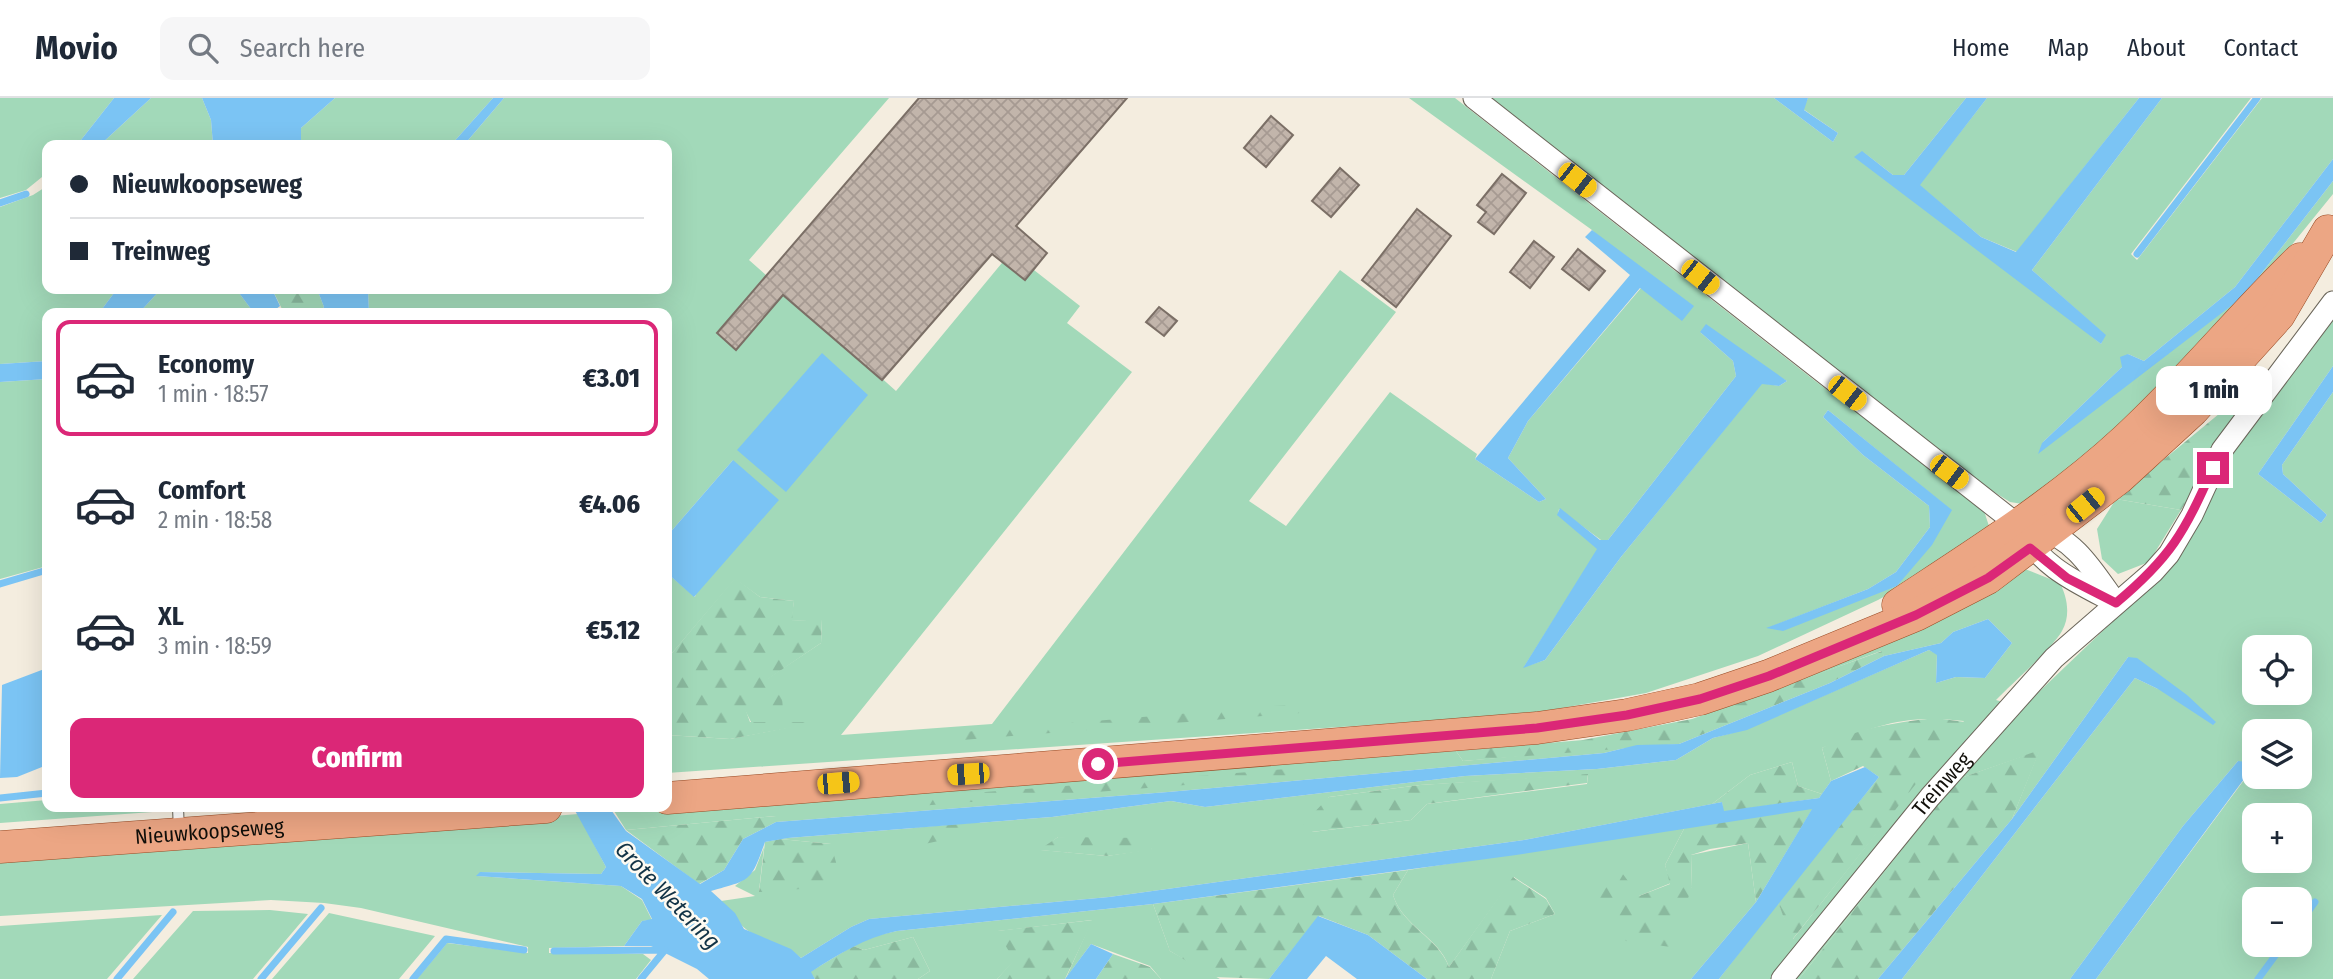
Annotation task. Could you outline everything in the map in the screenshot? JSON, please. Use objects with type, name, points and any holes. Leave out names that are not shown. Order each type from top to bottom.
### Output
[{"type":"main road","points":[[672,798],[1537,728],[1627,715],[1700,699],[1830,650],[1928,609],[1988,578],[2033,535],[2119,478],[2193,410],[2279,315],[2331,228]]},
{"type":"main road","name":"Nieuwkoopseweg","points":[[0,847],[179,821],[415,812]]},
{"type":"street","points":[[1474,98],[2033,535],[2067,578],[2116,603]]},
{"type":"street","name":"Treinweg","points":[[1782,979],[1869,870],[2053,658],[2153,572],[2169,554],[2192,515],[2222,450],[2333,302]]},
{"type":"green space","points":[[0,98],[114,98],[81,140],[42,140],[42,177],[26,190],[0,198]]},
{"type":"green space","points":[[151,98],[202,98],[211,120],[213,140],[105,140]]},
{"type":"green space","points":[[335,98],[493,98],[455,140],[301,140],[301,128]]},
{"type":"green space","points":[[504,98],[889,98],[749,260],[896,391],[1011,252],[1080,306],[1067,323],[1132,372],[841,735],[992,724],[1340,270],[1396,312],[1249,501],[1286,526],[1390,392],[1477,454],[1475,459],[1539,502],[1546,499],[1508,458],[1528,421],[1641,288],[1682,320],[1592,230],[1409,98],[1455,98],[1814,380],[1965,493],[1983,508],[1989,526],[1979,544],[1878,600],[1758,656],[1646,693],[1545,711],[1472,718],[672,773],[672,735],[730,739],[816,722],[751,722],[744,708],[767,679],[821,643],[822,620],[791,621],[794,601],[760,597],[735,579],[672,653],[672,577],[695,597],[733,460],[672,530],[672,308],[369,308],[368,294],[672,294],[672,140],[468,140]],"holes":[[[1700,332],[1787,381],[1779,386],[1762,383],[1621,557],[1545,660],[1524,667],[1598,549],[1558,515],[1559,509],[1601,540],[1608,540],[1736,376],[1733,361]],[[1828,410],[1951,510],[1897,586],[1768,628],[1868,589],[1896,572],[1930,527],[1929,506],[1863,455],[1823,417]]]},
{"type":"green space","points":[[1484,98],[1774,98],[1833,142],[1838,133],[1803,109],[1808,98],[1966,98],[1904,175],[1893,175],[1862,151],[2101,344],[2105,335],[2032,270],[2162,98],[2251,98],[2131,254],[2137,260],[2262,98],[2333,98],[2333,159],[2235,287],[2144,361],[2128,354],[2122,367],[2042,443],[2244,296],[2333,181],[2333,194],[2234,316],[2184,371],[2029,505],[2010,502],[1975,480]]},
{"type":"green space","points":[[1987,98],[2139,98],[2017,252],[1981,237],[1919,185]]},
{"type":"green space","points":[[42,189],[42,294],[113,294],[103,308],[42,308],[42,361],[0,364],[0,207]]},
{"type":"green space","points":[[156,294],[240,294],[250,308],[144,308]]},
{"type":"green space","points":[[274,294],[319,294],[324,307],[323,308],[282,308]]},
{"type":"green space","points":[[2333,318],[2333,366],[2258,474],[2321,523],[2327,515],[2283,474],[2282,465],[2333,392],[2333,979],[2096,979],[2242,783],[2242,789],[2312,789],[2312,719],[2242,719],[2242,765],[2238,761],[2183,826],[2070,979],[1902,979],[2135,678],[2158,689],[2128,657],[2012,819],[2039,751],[1958,779],[1799,979],[1719,979],[1778,902],[1793,939],[1964,721],[1925,719],[1891,723],[1822,748],[1831,781],[1822,794],[1798,786],[1792,762],[1750,775],[1712,804],[1524,840],[1109,897],[869,919],[801,958],[747,930],[721,901],[755,896],[735,886],[755,870],[764,847],[759,891],[831,844],[780,839],[1052,817],[1171,801],[1205,807],[1465,776],[1597,769],[1676,760],[1713,738],[1747,729],[1929,650],[1937,654],[1936,683],[1956,677],[1985,678],[2012,643],[1988,619],[1953,632],[1941,643],[1884,656],[1881,651],[1778,689],[2025,569],[2060,583],[2065,594],[2067,612],[2065,625],[2057,638],[1996,700],[2022,708],[2179,558],[2205,513],[2231,455]],"holes":[[[1588,775],[1587,784],[1427,804],[1411,820],[1312,832],[1329,797],[1420,785]],[[1058,837],[1152,849],[1107,856],[1041,850]]]},
{"type":"green space","points":[[42,379],[42,567],[0,579],[0,382]]},
{"type":"green space","points":[[2260,380],[2181,510],[2116,499]]},
{"type":"green space","points":[[2116,499],[2181,510],[2149,562],[2118,574],[2102,559],[2097,529]]},
{"type":"green space","points":[[735,578],[760,597],[794,601],[792,621],[822,619],[821,643],[768,679],[781,682],[783,711],[745,708],[750,722],[822,722],[730,739],[672,735],[672,653]]},
{"type":"green space","points":[[1882,651],[1884,656],[1830,683],[1679,744],[1463,761],[1456,751],[1583,740],[1692,719]]},
{"type":"green space","points":[[1298,704],[1300,713],[962,740],[963,732]]},
{"type":"green space","points":[[1935,718],[1965,722],[1792,940],[1778,902],[1879,777],[1863,766],[1831,781],[1822,748],[1863,731]]},
{"type":"green space","points":[[1637,745],[1604,753],[1168,792],[776,822],[776,816],[626,830],[615,812],[672,812],[672,807],[1456,751],[1463,761]]},
{"type":"green space","points":[[2040,750],[2012,819],[1878,979],[1799,979],[1958,779]]},
{"type":"green space","points":[[1792,762],[1798,786],[1822,794],[1819,798],[1723,812],[1722,802],[1712,804],[1750,775]]},
{"type":"green space","points":[[1287,769],[1287,777],[919,806],[920,797]]},
{"type":"green space","points":[[1588,774],[1587,783],[1427,804],[1411,820],[1311,832],[1303,824],[1329,797],[1420,785]]},
{"type":"green space","points":[[42,800],[42,812],[153,812],[0,823],[0,804]]},
{"type":"green space","points":[[1813,808],[1756,902],[1748,843],[1691,855],[1692,887],[1671,947],[1626,941],[1587,898],[1617,866],[1639,896],[1670,884],[1665,865],[1685,827]]},
{"type":"green space","points":[[578,814],[606,867],[601,874],[481,872],[477,876],[621,886],[642,900],[652,920],[642,921],[624,946],[549,948],[549,953],[643,954],[651,960],[636,979],[417,979],[447,943],[528,953],[528,947],[361,908],[324,903],[271,900],[0,916],[0,862]]},
{"type":"green space","points":[[776,816],[776,822],[743,839],[724,870],[699,884],[626,830]]},
{"type":"green space","points":[[980,822],[971,834],[906,848],[913,828]]},
{"type":"green space","points":[[1685,827],[1665,865],[1671,883],[1639,896],[1626,941],[1692,887],[1691,855],[1748,843],[1756,902],[1691,979],[1491,979],[1510,931],[1555,914],[1546,898],[1514,877],[1449,967],[1437,948],[1405,916],[1393,895],[1408,870]]},
{"type":"green space","points":[[1058,837],[1146,838],[1152,850],[1107,856],[1039,850]]},
{"type":"green space","points":[[780,839],[831,844],[840,877],[829,887],[759,892],[765,842]]},
{"type":"green space","points":[[1408,870],[1393,895],[1404,916],[1437,948],[1449,967],[1513,877],[1546,899],[1555,914],[1510,931],[1491,979],[1427,979],[1368,935],[1319,916],[1269,979],[1213,977],[1170,951],[1153,904]]},
{"type":"green space","points":[[1153,904],[1170,951],[1220,979],[1161,979],[1150,966],[1091,944],[1066,978],[1092,920],[998,931],[1015,960],[997,979],[918,979],[930,971],[913,937],[864,950],[853,946],[874,936],[897,931]]},
{"type":"green space","points":[[270,910],[308,914],[253,979],[133,979],[193,911]]},
{"type":"green space","points":[[329,913],[435,936],[399,979],[272,979]]},
{"type":"green space","points":[[162,915],[107,979],[0,979],[0,926]]},
{"type":"green space","points":[[1093,920],[1065,979],[997,979],[1014,960],[997,931]]},
{"type":"green space","points":[[913,937],[930,971],[918,979],[815,979],[810,972],[853,946],[864,950]]},
{"type":"green space","points":[[1113,954],[1150,967],[1161,979],[1096,979]]},
{"type":"water","points":[[114,98],[151,98],[105,140],[81,140]]},
{"type":"water","points":[[202,98],[335,98],[301,128],[301,140],[213,140],[211,120]]},
{"type":"water","points":[[493,98],[504,98],[468,140],[455,140]]},
{"type":"water","points":[[1774,98],[1808,98],[1804,110],[1838,133],[1833,142]]},
{"type":"water","points":[[1966,98],[1987,98],[1920,185],[1981,237],[2016,252],[2139,98],[2162,98],[2032,270],[2106,335],[2101,344],[1854,157],[1862,151],[1893,175],[1904,175]]},
{"type":"water","points":[[2333,159],[2333,181],[2244,296],[2038,454],[2042,443],[2122,367],[2120,357],[2128,354],[2144,361],[2235,287]]},
{"type":"water","points":[[1592,230],[1694,306],[1682,321],[1640,288],[1528,421],[1508,458],[1546,499],[1539,502],[1475,459],[1630,275],[1585,237]]},
{"type":"water","points":[[113,294],[156,294],[144,308],[103,308]]},
{"type":"water","points":[[240,294],[274,294],[280,306],[277,308],[250,308]]},
{"type":"water","points":[[319,294],[368,294],[369,308],[324,307]]},
{"type":"water","points":[[1706,324],[1787,381],[1779,386],[1762,384],[1621,557],[1545,660],[1523,668],[1597,549],[1557,515],[1560,508],[1600,540],[1608,540],[1736,376],[1733,361],[1700,332]]},
{"type":"water","points":[[822,353],[868,395],[786,492],[737,450]]},
{"type":"water","points":[[42,361],[42,379],[0,382],[0,364]]},
{"type":"water","points":[[2333,366],[2333,392],[2282,465],[2283,474],[2327,515],[2321,523],[2258,474]]},
{"type":"water","points":[[1828,410],[1952,510],[1932,545],[1897,586],[1783,631],[1766,628],[1868,589],[1896,572],[1930,527],[1929,506],[1863,455],[1823,417]]},
{"type":"water","points":[[733,460],[779,500],[694,597],[672,577],[672,530]]},
{"type":"water","name":"Grote Wetering","points":[[1988,619],[2012,643],[1985,678],[1956,677],[1936,683],[1937,655],[1929,650],[1747,730],[1713,738],[1676,760],[1597,769],[1465,776],[1205,807],[1171,801],[1052,817],[788,838],[765,842],[748,877],[711,891],[735,913],[744,929],[791,949],[801,958],[869,919],[1109,897],[1524,840],[1722,802],[1724,811],[1819,798],[1831,781],[1865,767],[1879,777],[1719,979],[1691,979],[1756,902],[1812,809],[1516,855],[1153,904],[897,931],[863,942],[842,953],[811,972],[815,979],[709,979],[697,969],[651,946],[624,946],[642,921],[652,919],[642,899],[621,886],[476,876],[480,872],[601,874],[606,867],[576,812],[613,812],[626,831],[700,884],[724,870],[743,839],[776,822],[1168,792],[1604,753],[1637,745],[1679,744],[1830,683],[1884,656],[1941,643],[1953,632]]},
{"type":"water","points":[[2128,657],[2137,658],[2187,695],[2216,722],[2213,725],[2158,689],[2135,678],[1902,979],[1878,979],[2012,819]]},
{"type":"water","points":[[42,670],[42,767],[17,777],[0,778],[2,685]]},
{"type":"water","points":[[2238,761],[2242,762],[2242,782],[2096,979],[2070,979],[2183,826]]},
{"type":"water","points":[[1318,916],[1368,935],[1427,979],[1357,979],[1326,956],[1307,979],[1269,979]]},
{"type":"water","points":[[1091,944],[1113,954],[1096,979],[1065,979]]},
{"type":"building","points":[[919,98],[1127,98],[1016,226],[1047,253],[1025,280],[992,254],[882,380],[783,295],[736,350],[717,333]]},
{"type":"building","points":[[1271,116],[1293,135],[1266,167],[1244,148]]},
{"type":"building","points":[[1340,168],[1359,185],[1331,217],[1312,201]]},
{"type":"building","points":[[1502,174],[1526,193],[1494,234],[1478,222],[1486,212],[1477,205]]},
{"type":"building","points":[[1417,209],[1451,236],[1396,307],[1362,280]]},
{"type":"building","points":[[1534,241],[1554,257],[1530,288],[1510,272]]},
{"type":"building","points":[[1578,249],[1605,271],[1589,290],[1562,269]]},
{"type":"building","points":[[1159,307],[1177,321],[1164,336],[1146,322]]},
{"type":"waterway","points":[[2137,254],[2257,98]]},
{"type":"waterway","points":[[0,203],[26,194]]},
{"type":"waterway","points":[[0,584],[42,571]]},
{"type":"waterway","points":[[0,798],[42,794]]},
{"type":"waterway","points":[[2312,906],[2315,902]]},
{"type":"waterway","points":[[261,979],[321,908]]},
{"type":"waterway","points":[[117,979],[173,912]]},
{"type":"waterway","points":[[413,979],[446,939],[524,950]]},
{"type":"waterway","points":[[554,951],[665,950]]},
{"type":"waterway","points":[[641,979],[665,950]]},
{"type":"waterway","points":[[2258,979],[2274,957]]},
{"type":"route","points":[[1098,764],[1537,728],[1627,715],[1700,699],[1769,676],[1916,615],[1988,578],[2030,548],[2067,578],[2116,603],[2153,572],[2169,554],[2192,515],[2213,468]]}]
